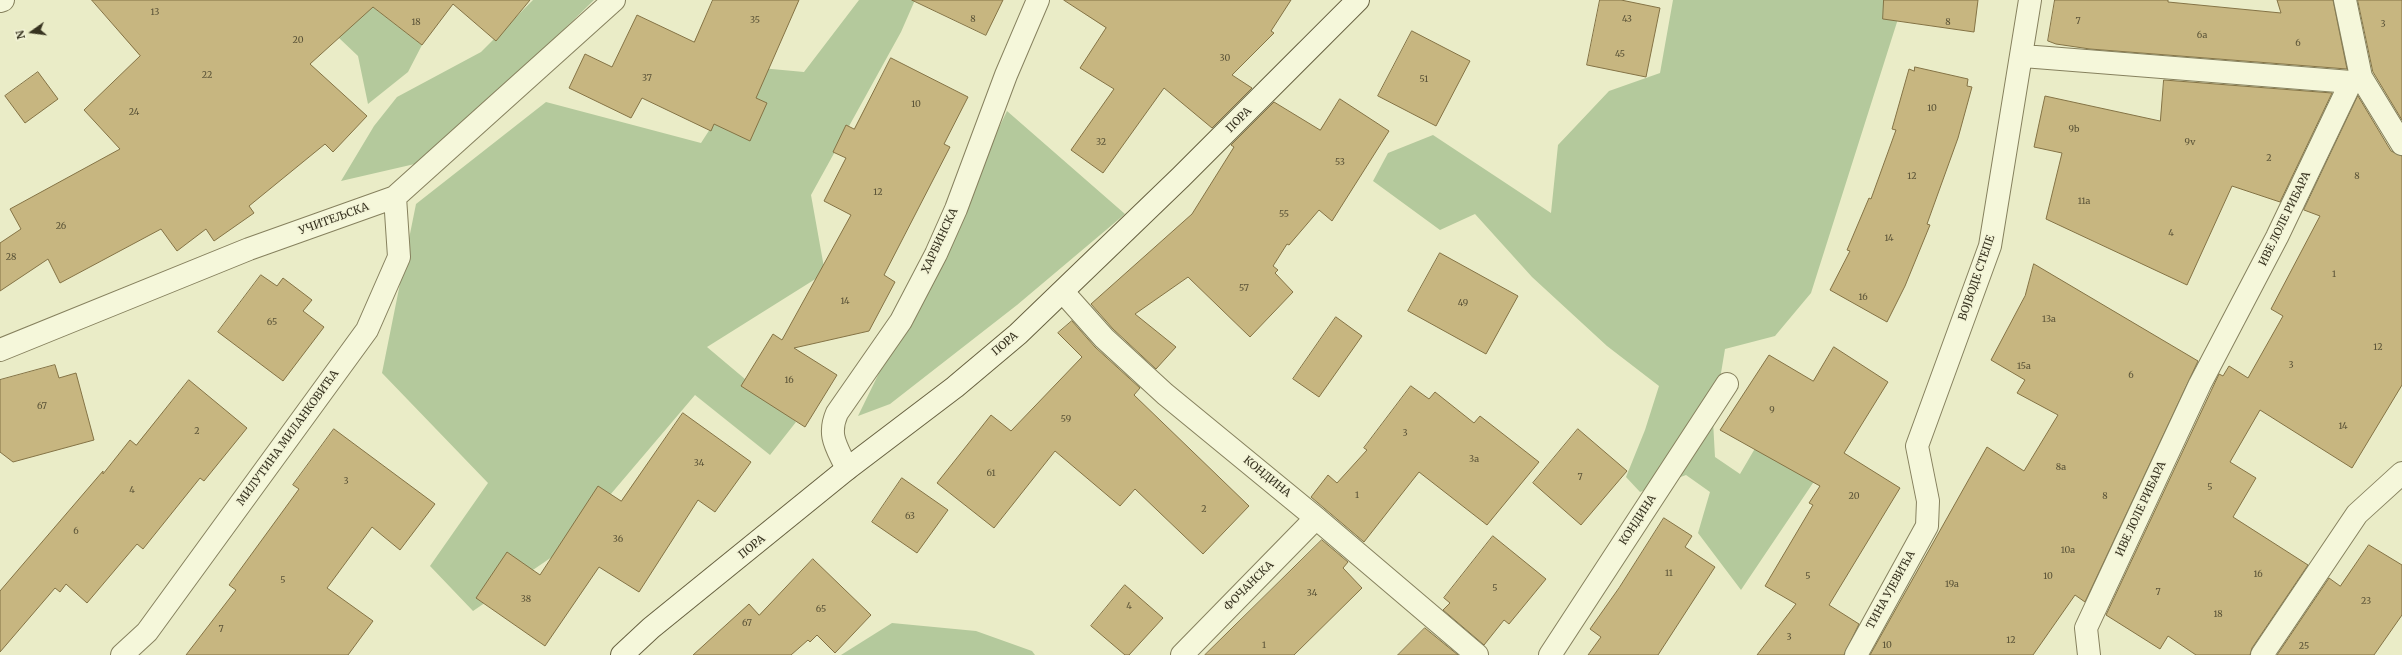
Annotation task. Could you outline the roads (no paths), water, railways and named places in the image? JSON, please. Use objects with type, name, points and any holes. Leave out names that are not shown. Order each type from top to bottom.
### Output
[{"type":"street","name":"УЧИТЕЉСКА","points":[[0,350],[249,249],[395,197],[614,0]]},
{"type":"street","name":"ХАРБИНСКА","points":[[847,469],[833,438],[832,425],[837,413],[901,321],[936,254],[956,209],[1006,75],[1038,0]]},
{"type":"street","name":"ПОРА","points":[[622,655],[651,628],[847,469],[955,387],[1063,292],[1358,0]]},
{"type":"street","name":"ВОЈВОДЕ СТЕПЕ","points":[[1927,526],[1928,501],[1917,446],[1990,246],[2023,56],[2030,0]]},
{"type":"street","points":[[2345,0],[2356,79],[2402,144]]},
{"type":"street","points":[[2023,56],[2356,79]]},
{"type":"street","name":"ИВЕ ЛОЛЕ РИБАРА","points":[[2089,655],[2086,628],[2200,384],[2277,237],[2356,79]]},
{"type":"street","name":"МИЛУТИНА МИЛАНКОВИЋА","points":[[122,655],[146,632],[368,330],[400,257],[395,197]]},
{"type":"street","name":"КОНДИНА","points":[[1063,292],[1104,338],[1165,394],[1316,518],[1477,655]]},
{"type":"street","name":"КОНДИНА","points":[[1550,655],[1727,384]]},
{"type":"street","points":[[2262,655],[2357,514],[2402,472]]},
{"type":"street","name":"ФОЧАНСКА","points":[[1182,655],[1316,518]]},
{"type":"street","name":"ТИНА УЈЕВИЋА","points":[[1856,655],[1927,526]]}]
